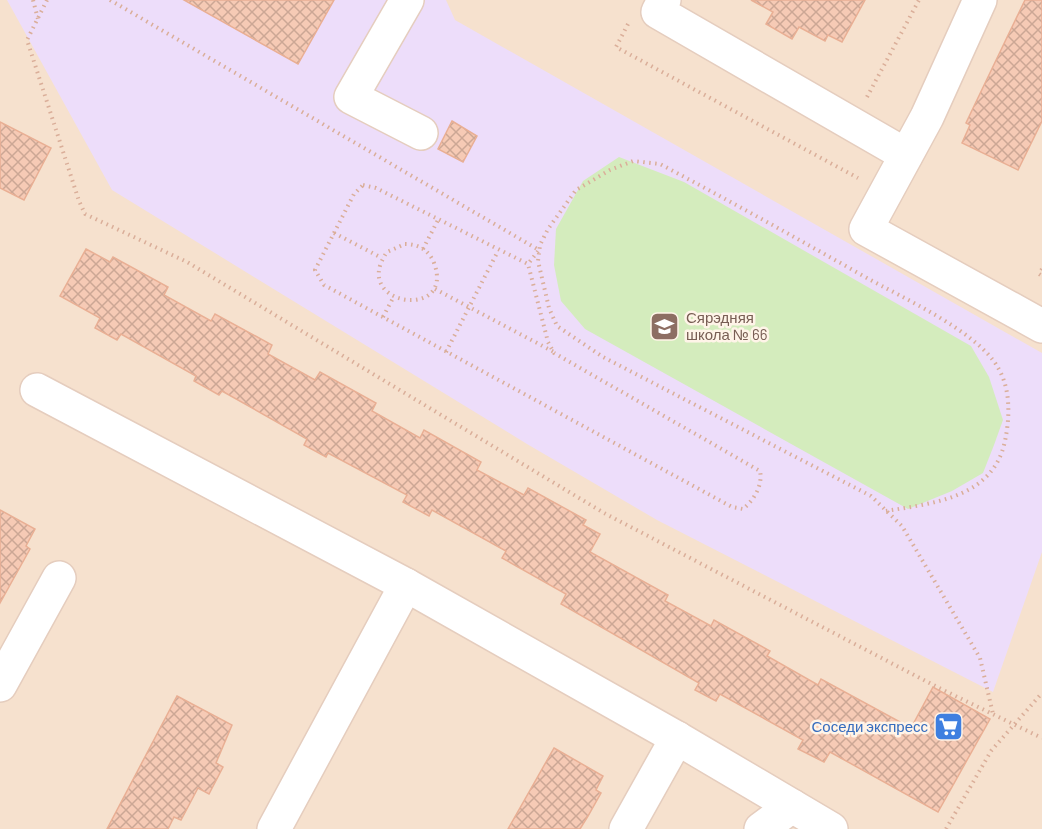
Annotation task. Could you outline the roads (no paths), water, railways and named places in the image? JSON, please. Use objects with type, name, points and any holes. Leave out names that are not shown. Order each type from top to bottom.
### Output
[{"type":"lane","points":[[407,0],[351,97],[421,133]]},
{"type":"lane","points":[[664,0],[658,12],[906,155]]},
{"type":"lane","points":[[980,0],[927,117],[866,229],[1042,326]]},
{"type":"lane","points":[[37,390],[406,585],[678,738],[831,829]]},
{"type":"lane","points":[[0,685],[59,578]]},
{"type":"lane","points":[[274,829],[406,585]]},
{"type":"lane","points":[[626,829],[678,738]]},
{"type":"lane","points":[[761,829],[792,806]]},
{"type":"place","name":"Сярэдняя школа № 66","points":[[665,326]]},
{"type":"place","name":"Соседи экспресс","points":[[949,726]]}]
